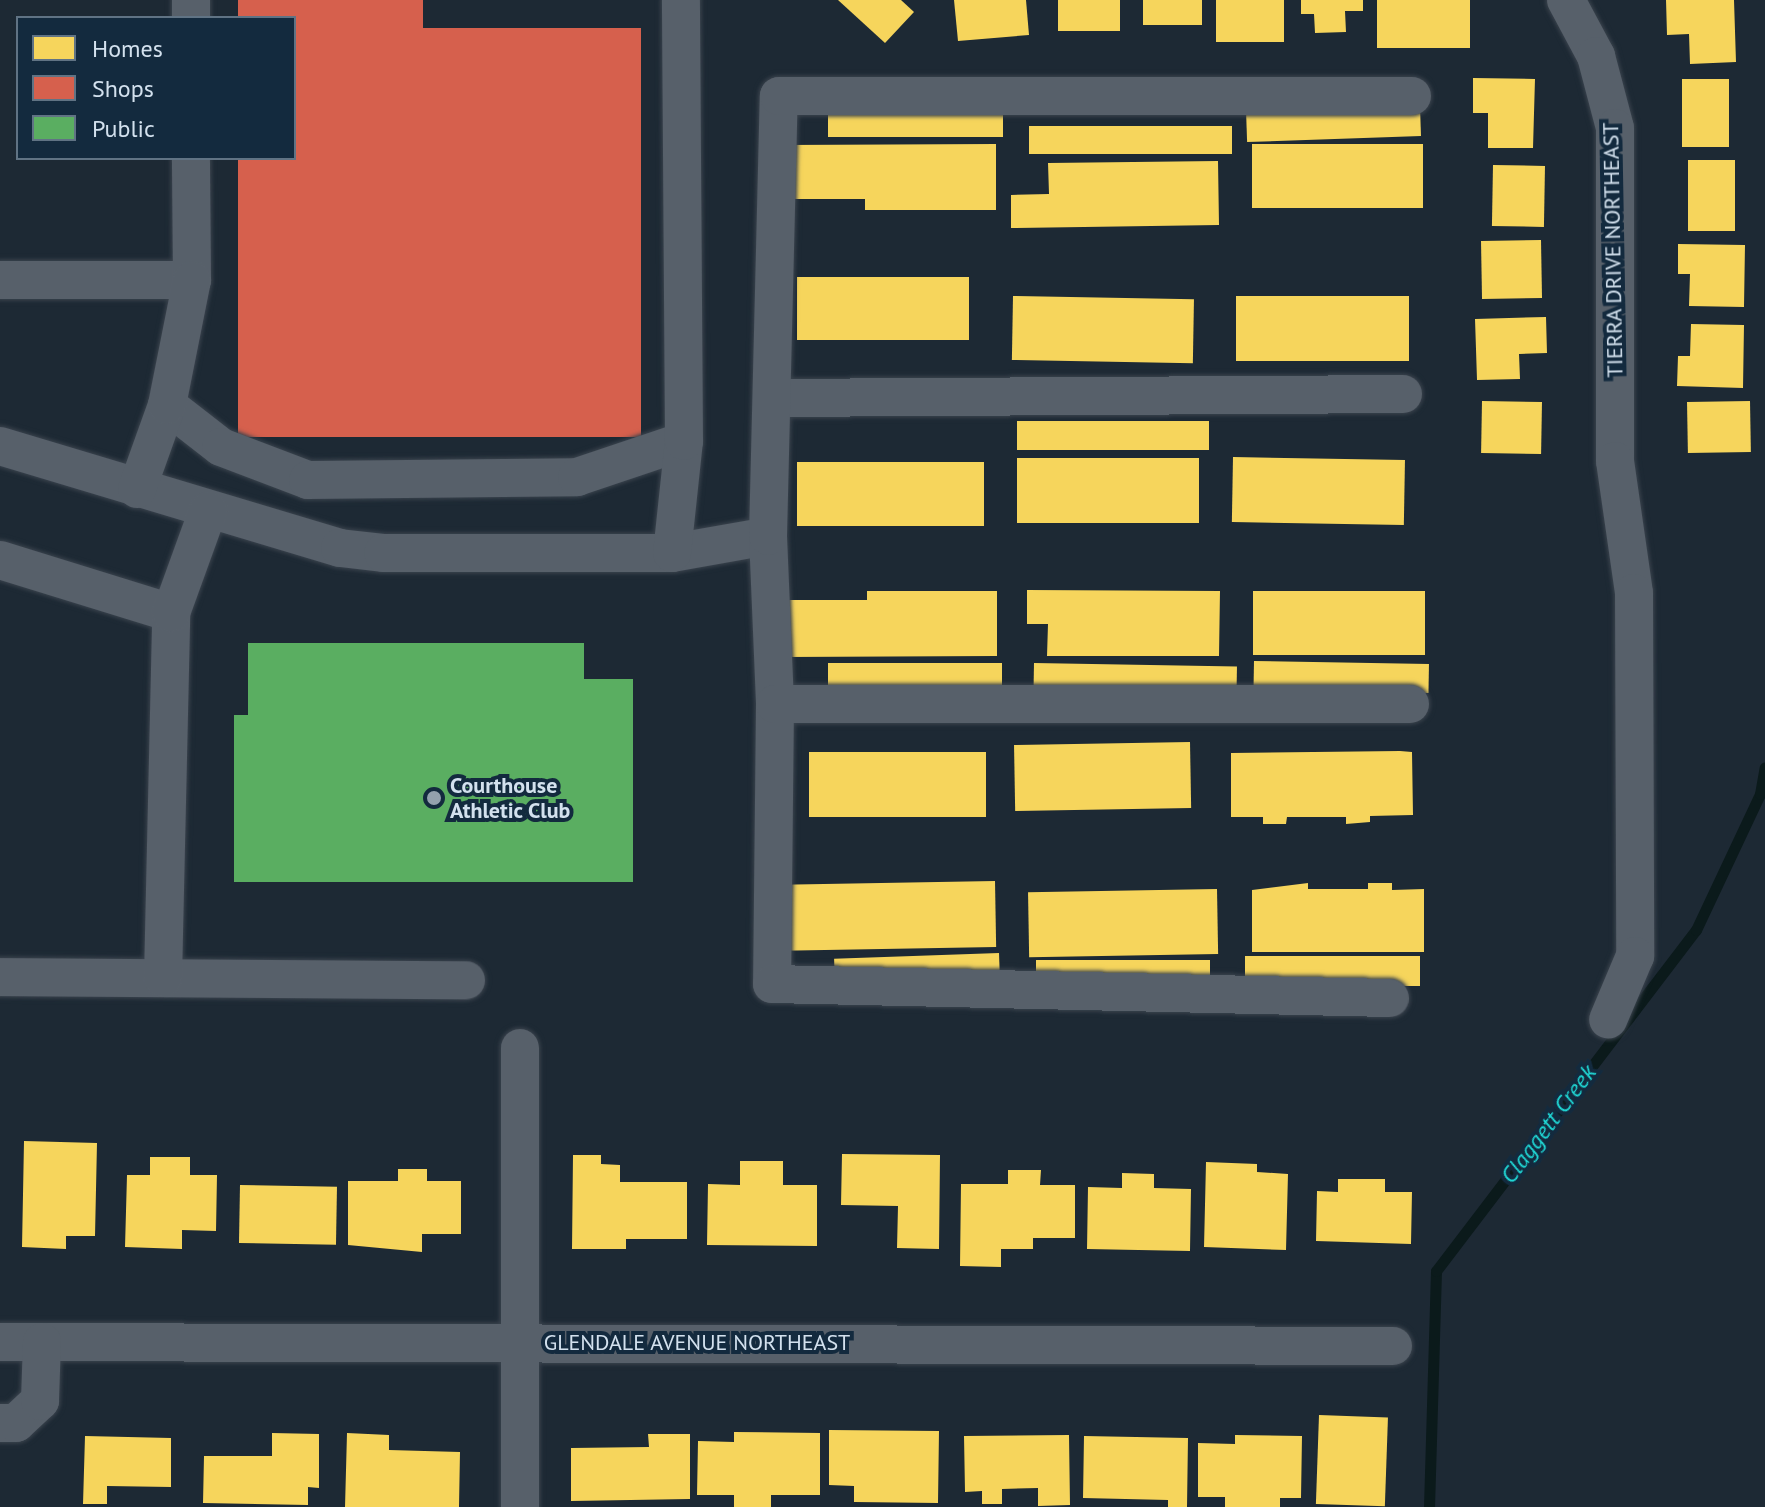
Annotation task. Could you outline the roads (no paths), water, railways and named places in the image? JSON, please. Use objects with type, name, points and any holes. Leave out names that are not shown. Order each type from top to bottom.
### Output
[{"type":"street","points":[[672,553],[684,441],[681,0]]},
{"type":"street","name":"TIERRA DRIVE NORTHEAST","points":[[1566,0],[1596,56],[1615,128],[1615,461],[1634,593],[1635,956],[1608,1020]]},
{"type":"street","points":[[1390,998],[772,984],[775,704],[768,536],[779,96],[1412,96]]},
{"type":"street","points":[[137,489],[167,405],[192,280],[191,160]]},
{"type":"street","points":[[0,280],[192,280]]},
{"type":"street","points":[[772,398],[1403,394]]},
{"type":"street","points":[[167,405],[221,447],[308,480],[577,477],[684,441]]},
{"type":"street","points":[[0,446],[311,543],[383,553],[672,553],[768,536]]},
{"type":"street","points":[[163,978],[171,613],[208,511]]},
{"type":"street","points":[[0,560],[171,613]]},
{"type":"street","points":[[775,704],[1410,704]]},
{"type":"street","points":[[0,977],[466,980]]},
{"type":"street","points":[[520,1048],[520,1507]]},
{"type":"street","name":"GLENDALE AVENUE NORTHEAST","points":[[0,1342],[1393,1346]]},
{"type":"street","points":[[0,1423],[16,1423],[40,1401],[42,1342]]},
{"type":"waterway","name":"Claggett Creek","points":[[1429,1507],[1436,1271],[1696,930],[1760,794],[1765,767]]},
{"type":"place","name":"Courthouse Athletic Club","points":[[434,798]]}]
